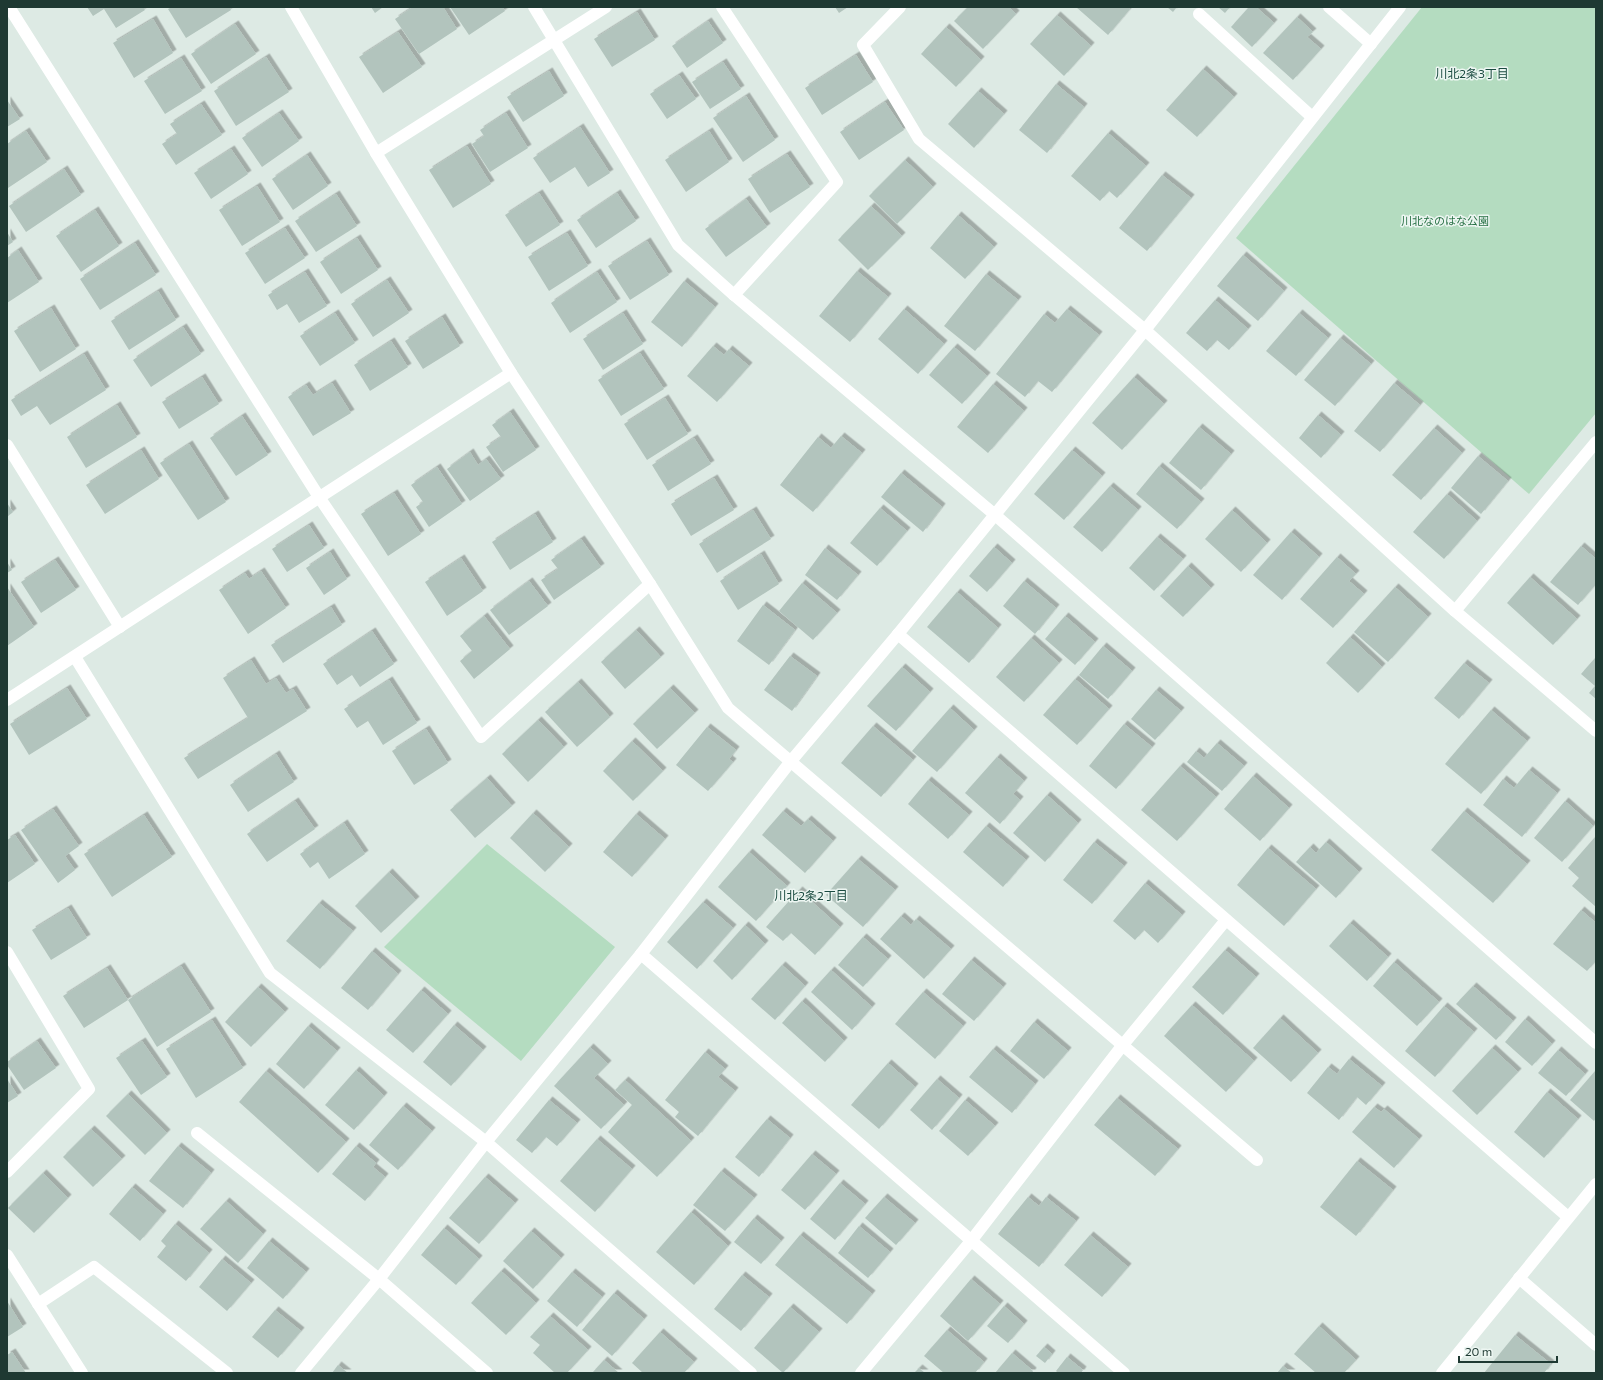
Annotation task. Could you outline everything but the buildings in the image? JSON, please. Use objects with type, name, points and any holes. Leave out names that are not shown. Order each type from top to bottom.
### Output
[{"type":"street","points":[[9,7],[319,497],[481,737],[650,584]]},
{"type":"street","points":[[291,7],[376,154],[511,373],[650,584],[728,708],[1257,1160]]},
{"type":"street","points":[[534,7],[678,245],[734,295],[994,514],[1596,1043]]},
{"type":"street","points":[[376,154],[606,7]]},
{"type":"street","points":[[722,7],[837,182],[734,295]]},
{"type":"street","points":[[900,7],[863,45],[919,139],[1144,330],[1455,611],[1596,731]]},
{"type":"street","points":[[1329,7],[1371,44]]},
{"type":"street","points":[[301,1373],[379,1279],[486,1142],[641,954],[790,761],[898,634],[1144,330],[1400,7]]},
{"type":"street","points":[[1199,14],[1312,117]]},
{"type":"street","points":[[7,700],[511,373]]},
{"type":"street","points":[[1455,611],[1596,442]]},
{"type":"street","points":[[7,445],[120,627]]},
{"type":"street","points":[[898,634],[1568,1217]]},
{"type":"street","points":[[75,656],[270,973],[486,1142],[751,1373]]},
{"type":"street","points":[[861,1373],[971,1241],[1122,1046],[1226,920]]},
{"type":"street","points":[[7,952],[89,1089],[7,1172]]},
{"type":"street","points":[[641,954],[1124,1373]]},
{"type":"street","points":[[197,1133],[379,1279],[487,1373]]},
{"type":"street","points":[[1442,1373],[1596,1184]]},
{"type":"street","points":[[7,1256],[82,1373]]},
{"type":"street","points":[[38,1304],[94,1267],[228,1373]]},
{"type":"street","points":[[1520,1278],[1596,1345]]},
{"type":"green space","name":"川北なのはな公園","points":[[1422,7],[1596,7],[1596,413],[1529,494],[1236,238]]},
{"type":"green space","points":[[487,844],[615,947],[521,1061],[384,947]]},
{"type":"district","name":"川北2条3丁目","points":[[1472,73]]},
{"type":"district","name":"川北2条2丁目","points":[[811,895]]}]
